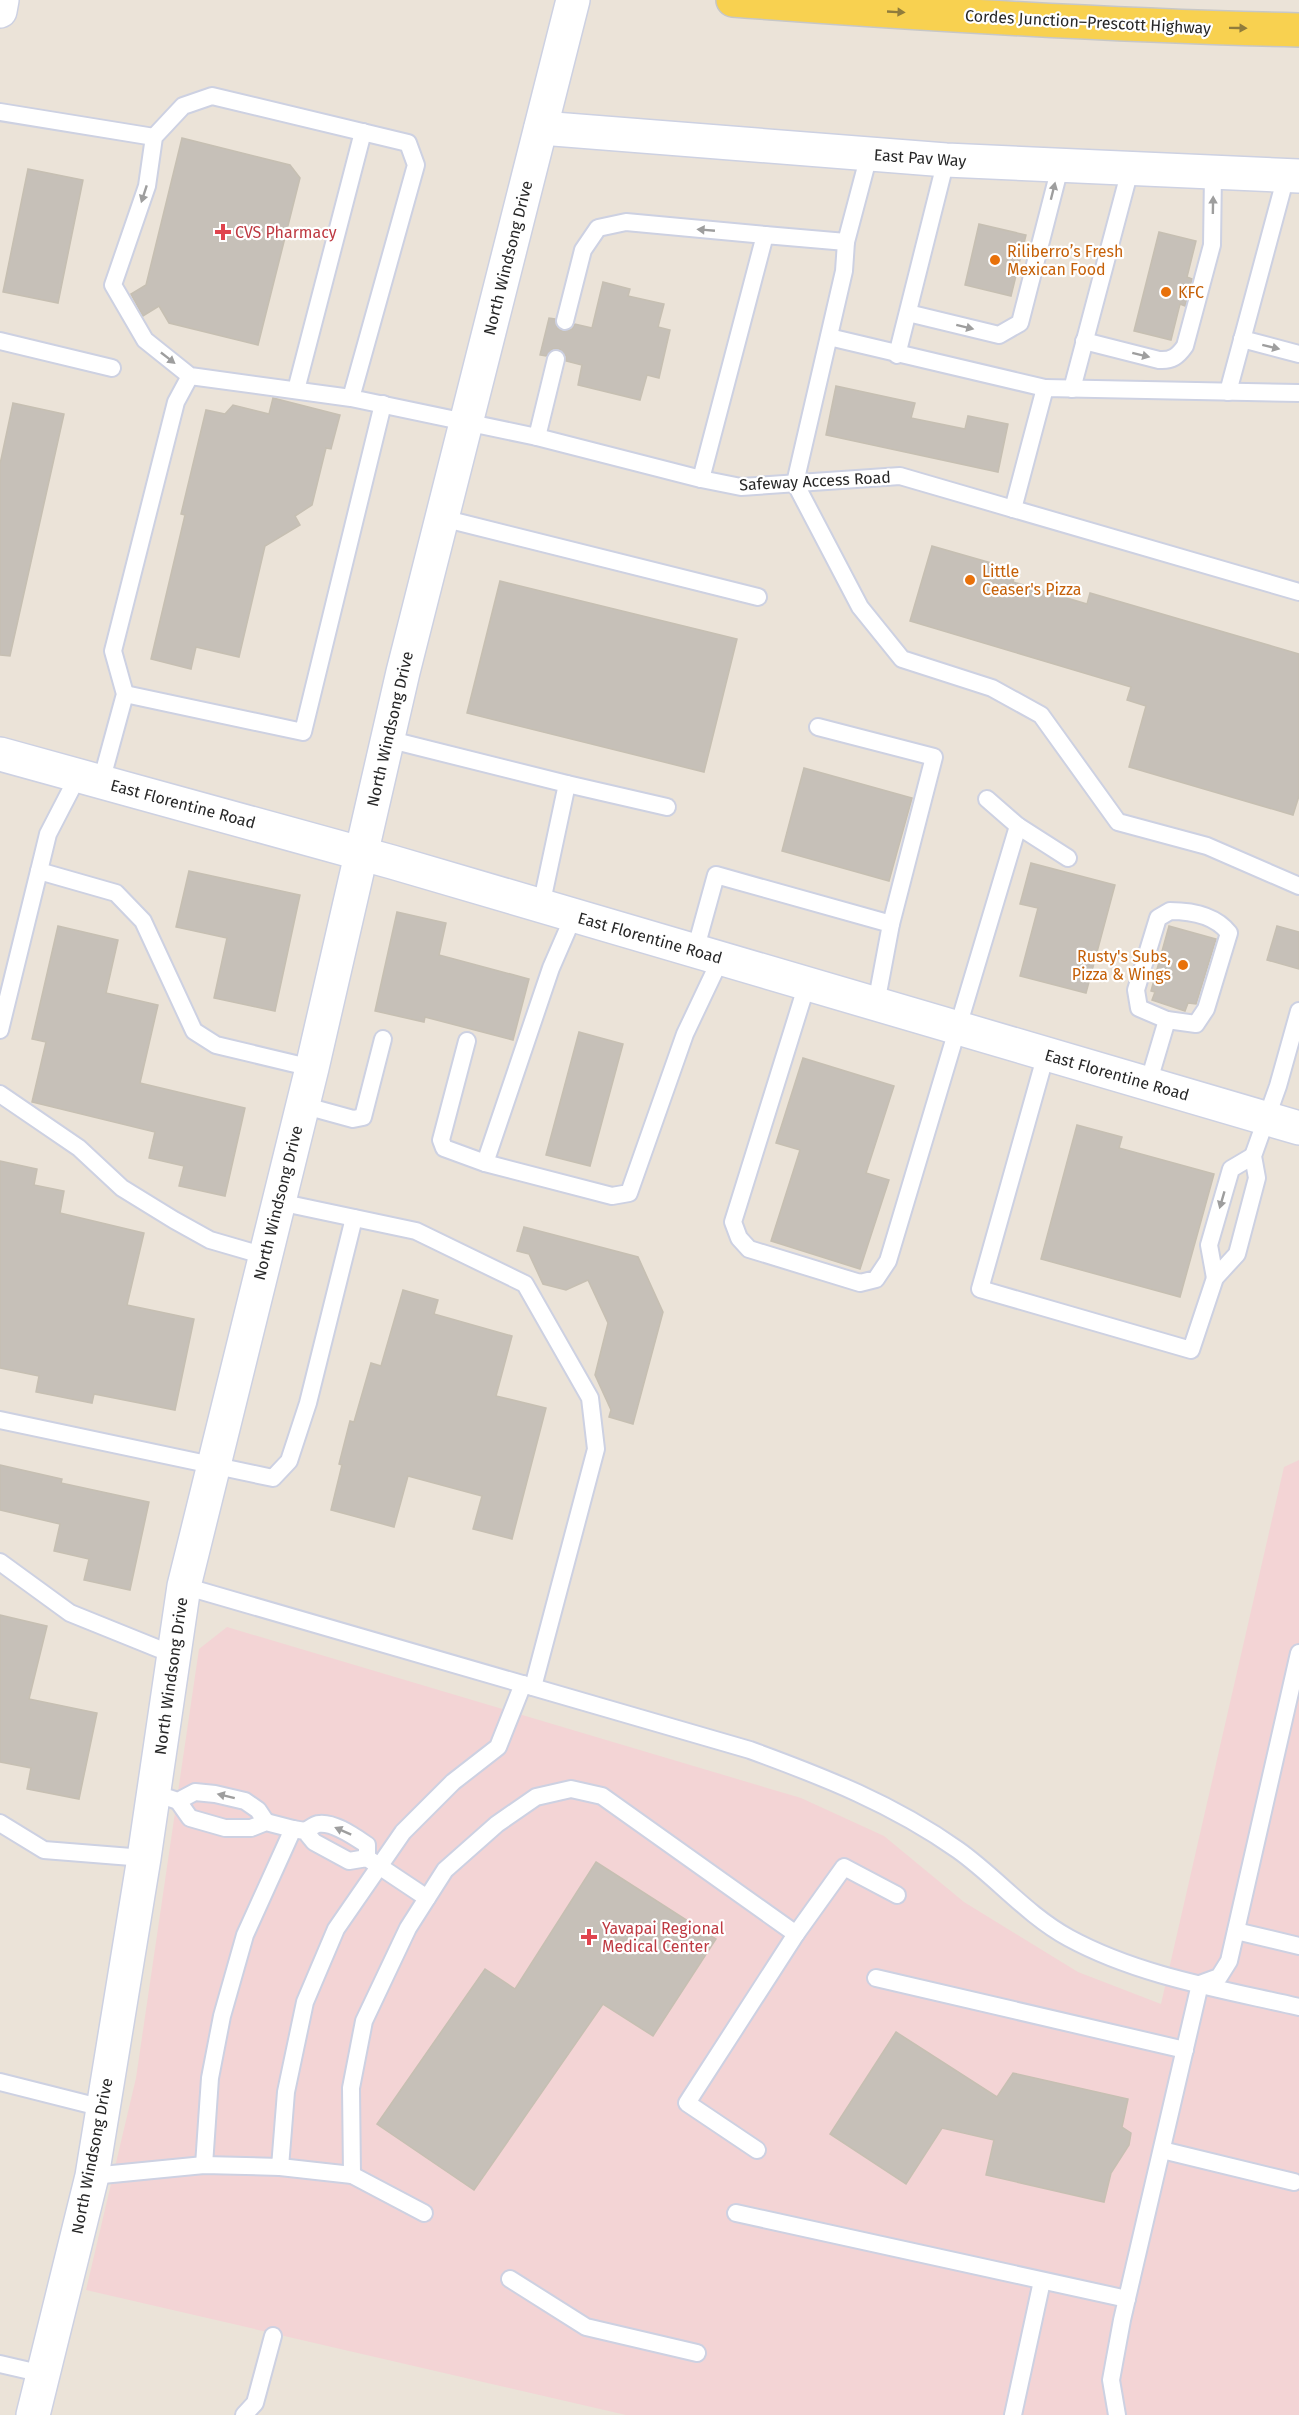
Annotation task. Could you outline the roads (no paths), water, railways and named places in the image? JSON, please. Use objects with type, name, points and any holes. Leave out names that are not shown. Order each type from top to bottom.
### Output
[{"type":"main road","name":"Cordes Junction–Prescott Highway","points":[[733,0],[892,12],[1177,27],[1299,30]]},
{"type":"street","points":[[0,10],[2,0]]},
{"type":"street","name":"North Windsong Drive","points":[[33,2415],[92,2176],[144,1858],[166,1798],[174,1655],[184,1586],[312,1068],[387,739],[573,0]]},
{"type":"street","name":"East Pav Way","points":[[541,128],[946,160],[1292,176]]},
{"type":"street","name":"East Florentine Road","points":[[0,754],[360,853],[1299,1128]]},
{"type":"lane","points":[[0,1030],[48,834],[90,779],[125,694],[113,651],[176,402],[190,376],[145,340],[112,285],[147,186],[154,137],[183,106],[212,96],[408,143],[416,165],[351,398]]},
{"type":"lane","points":[[0,112],[154,137]]},
{"type":"lane","points":[[296,390],[363,132]]},
{"type":"lane","points":[[869,155],[846,242],[844,271],[795,483],[860,607],[902,659],[992,688],[1041,715],[1118,822],[1207,846],[1299,886]]},
{"type":"lane","points":[[897,355],[946,160]]},
{"type":"lane","points":[[908,313],[999,335],[1020,323],[1060,167]]},
{"type":"lane","points":[[1072,389],[1130,170]]},
{"type":"lane","points":[[1084,341],[1159,360],[1168,361],[1179,355],[1185,346],[1212,245],[1213,173]]},
{"type":"lane","points":[[1228,392],[1292,176]]},
{"type":"lane","points":[[565,321],[583,250],[598,228],[626,222],[846,242]]},
{"type":"lane","points":[[701,479],[765,235]]},
{"type":"lane","points":[[829,337],[897,355],[1045,388],[1299,393]]},
{"type":"lane","points":[[1242,339],[1299,354]]},
{"type":"lane","points":[[0,340],[112,368]]},
{"type":"lane","points":[[537,437],[556,359]]},
{"type":"lane","name":"Safeway Access Road","points":[[190,376],[383,404],[537,437],[741,487],[900,476],[1299,592]]},
{"type":"lane","points":[[1013,509],[1045,388]]},
{"type":"lane","points":[[125,694],[303,732],[383,404]]},
{"type":"lane","points":[[442,518],[758,597]]},
{"type":"lane","points":[[818,728],[934,758],[891,924],[876,1004]]},
{"type":"lane","points":[[387,739],[667,807]]},
{"type":"lane","points":[[541,906],[567,784]]},
{"type":"lane","points":[[987,799],[1018,826],[1068,858]]},
{"type":"lane","points":[[807,984],[734,1222],[739,1238],[749,1249],[860,1283],[876,1279],[888,1260],[1018,826]]},
{"type":"lane","points":[[39,871],[116,893],[123,900],[143,921],[195,1031],[216,1045],[312,1068]]},
{"type":"lane","points":[[467,1041],[441,1140],[444,1148],[485,1163],[612,1196],[629,1193],[685,1034],[708,955],[716,875],[891,924]]},
{"type":"lane","points":[[1170,911],[1185,911],[1207,917],[1222,925],[1229,933],[1206,1009],[1196,1024],[1167,1020],[1139,1008],[1136,990],[1158,918],[1170,911]]},
{"type":"lane","points":[[485,1163],[551,968],[574,915]]},
{"type":"lane","points":[[1046,1054],[980,1289],[1191,1350],[1215,1278],[1237,1254],[1257,1178],[1253,1156],[1278,1086],[1299,1011]]},
{"type":"lane","points":[[1148,1084],[1167,1020]]},
{"type":"lane","points":[[302,1105],[353,1119],[363,1117],[383,1039]]},
{"type":"lane","points":[[0,1094],[79,1148],[122,1188],[174,1220],[210,1240],[265,1256]]},
{"type":"lane","points":[[1215,1278],[1209,1245],[1231,1169],[1253,1156]]},
{"type":"lane","points":[[279,1202],[416,1231],[525,1284],[590,1398],[596,1449],[528,1686],[498,1747],[453,1782],[374,1862],[336,1929],[305,2002],[286,2092],[280,2167]]},
{"type":"lane","points":[[0,1420],[273,1478],[289,1461],[314,1381],[354,1218]]},
{"type":"lane","points":[[0,1562],[70,1613],[174,1655]]},
{"type":"lane","points":[[184,1586],[750,1750],[833,1780],[902,1814],[960,1851],[1020,1903],[1067,1937],[1115,1960],[1200,1984],[1299,2007]]},
{"type":"lane","points":[[1200,1984],[1219,1977],[1229,1961],[1299,1653]]},
{"type":"lane","points":[[352,2175],[351,2088],[364,2021],[408,1928],[445,1870],[497,1824],[536,1797],[571,1789],[602,1796],[796,1934]]},
{"type":"lane","points":[[166,1798],[195,1792],[216,1794],[245,1801],[258,1810],[266,1822]]},
{"type":"lane","points":[[166,1798],[190,1818],[225,1828],[251,1828],[266,1822],[299,1830],[314,1842],[349,1861],[374,1862],[427,1898]]},
{"type":"lane","points":[[0,1823],[44,1850],[144,1858]]},
{"type":"lane","points":[[204,2165],[210,2078],[222,2016],[245,1935],[299,1830],[319,1824],[332,1826],[355,1836],[367,1845],[374,1862]]},
{"type":"lane","points":[[756,2150],[687,2103],[796,1934],[844,1867],[897,1895]]},
{"type":"lane","points":[[1236,1931],[1299,1946]]},
{"type":"lane","points":[[876,1978],[1185,2050]]},
{"type":"lane","points":[[1117,2415],[1111,2380],[1127,2300],[1200,1984]]},
{"type":"lane","points":[[0,2082],[103,2108]]},
{"type":"lane","points":[[1162,2150],[1294,2182]]},
{"type":"lane","points":[[92,2176],[204,2165],[280,2167],[352,2175],[424,2212]]},
{"type":"lane","points":[[736,2213],[1127,2300]]},
{"type":"lane","points":[[510,2279],[586,2327],[698,2353]]},
{"type":"lane","points":[[1013,2415],[1042,2281]]},
{"type":"lane","points":[[244,2415],[255,2403],[273,2336]]},
{"type":"lane","points":[[0,2364],[43,2374]]},
{"type":"place","name":"CVS Pharmacy","points":[[223,232]]},
{"type":"place","name":"Riliberro’s Fresh Mexican Food","points":[[995,260]]},
{"type":"place","name":"KFC","points":[[1166,292]]},
{"type":"place","name":"Little Ceaser's Pizza","points":[[970,580]]},
{"type":"place","name":"Rusty's Subs, Pizza & Wings","points":[[1183,965]]},
{"type":"place","name":"Yavapai Regional Medical Center","points":[[589,1937]]}]
